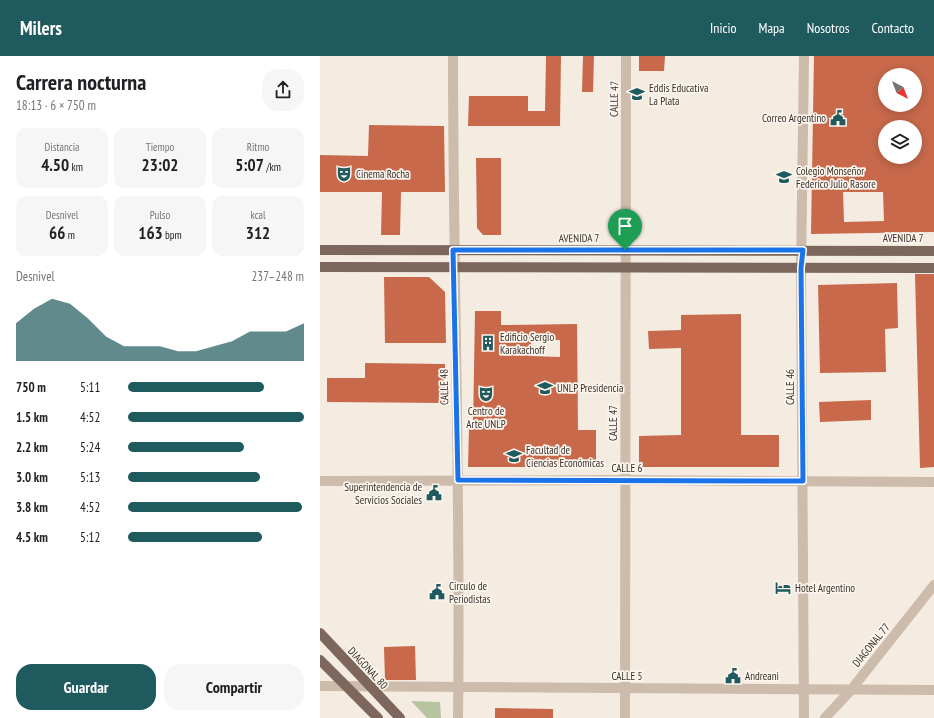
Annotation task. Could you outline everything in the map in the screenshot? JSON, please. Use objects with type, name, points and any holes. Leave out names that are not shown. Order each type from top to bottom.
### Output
[{"type":"main road","name":"AVENIDA 7","points":[[320,250],[934,250]]},
{"type":"main road","points":[[320,267],[934,268]]},
{"type":"main road","name":"DIAGONAL 80","points":[[320,634],[400,718]]},
{"type":"main road","points":[[320,660],[378,718]]},
{"type":"street","name":"CALLE 48","points":[[453,56],[453,268],[458,480],[458,718]]},
{"type":"street","name":"CALLE 47","points":[[625,718],[626,56]]},
{"type":"street","name":"CALLE 46","points":[[804,56],[803,250],[801,268],[804,718]]},
{"type":"street","name":"CALLE 6","points":[[320,481],[625,480],[934,482]]},
{"type":"street","name":"DIAGONAL 77","points":[[826,718],[851,690],[934,585]]},
{"type":"street","name":"CALLE 5","points":[[320,686],[934,690]]},
{"type":"green space","points":[[411,701],[440,702],[441,718],[427,718]]},
{"type":"building","points":[[546,56],[561,56],[560,126],[468,126],[469,96],[528,96],[528,111],[545,111]]},
{"type":"building","points":[[583,56],[594,56],[593,92],[582,92]]},
{"type":"building","points":[[639,56],[665,56],[664,71],[639,71]]},
{"type":"building","points":[[814,56],[934,56],[934,232],[811,234]],"holes":[[[843,192],[883,192],[884,221],[844,222]]]},
{"type":"building","points":[[369,125],[444,126],[445,192],[401,192],[400,235],[381,235],[382,192],[320,192],[320,155],[368,156]]},
{"type":"building","points":[[476,158],[501,158],[501,235],[483,235],[477,228]]},
{"type":"building","points":[[915,274],[934,274],[934,467],[920,468]]},
{"type":"building","points":[[384,277],[429,277],[445,292],[446,343],[385,343]]},
{"type":"building","points":[[897,283],[898,328],[885,329],[886,372],[820,373],[818,285]]},
{"type":"building","points":[[475,311],[501,311],[501,325],[577,324],[578,430],[596,430],[596,467],[468,467],[469,428],[473,428]],"holes":[[[531,340],[560,340],[560,357],[531,356]]]},
{"type":"building","points":[[741,314],[741,435],[779,435],[779,467],[639,467],[639,436],[681,435],[681,348],[649,349],[648,331],[681,330],[681,315]]},
{"type":"building","points":[[365,363],[445,364],[445,403],[327,402],[327,378],[365,378]]},
{"type":"building","points":[[871,400],[871,420],[820,422],[819,402]]},
{"type":"building","points":[[415,646],[416,680],[385,680],[384,647]]},
{"type":"building","points":[[495,708],[553,709],[553,718],[495,718]]},
{"type":"place","name":"Eddis Educativa La Plata","points":[[637,94]]},
{"type":"place","name":"Correo Argentino","points":[[838,118]]},
{"type":"place","name":"Cinema Rocha","points":[[344,174]]},
{"type":"place","name":"Colegio Monseñor Federico Julio Rasore","points":[[784,177]]},
{"type":"place","name":"Edificio Sergio Karakachoff","points":[[488,343]]},
{"type":"place","name":"UNLP Presidencia","points":[[545,388]]},
{"type":"place","name":"Centro de Arte UNLP","points":[[486,394]]},
{"type":"place","name":"Facultad de Ciencias Económicas","points":[[514,456]]},
{"type":"place","name":"Superintendencia de Servicios Sociales","points":[[434,493]]},
{"type":"place","name":"Hotel Argentino","points":[[783,588]]},
{"type":"place","name":"Circulo de Periodistas","points":[[437,592]]},
{"type":"place","name":"Andreani","points":[[733,676]]},
{"type":"route","points":[[453,250],[625,250],[803,250],[801,268],[803,481],[458,480],[453,250]]}]
